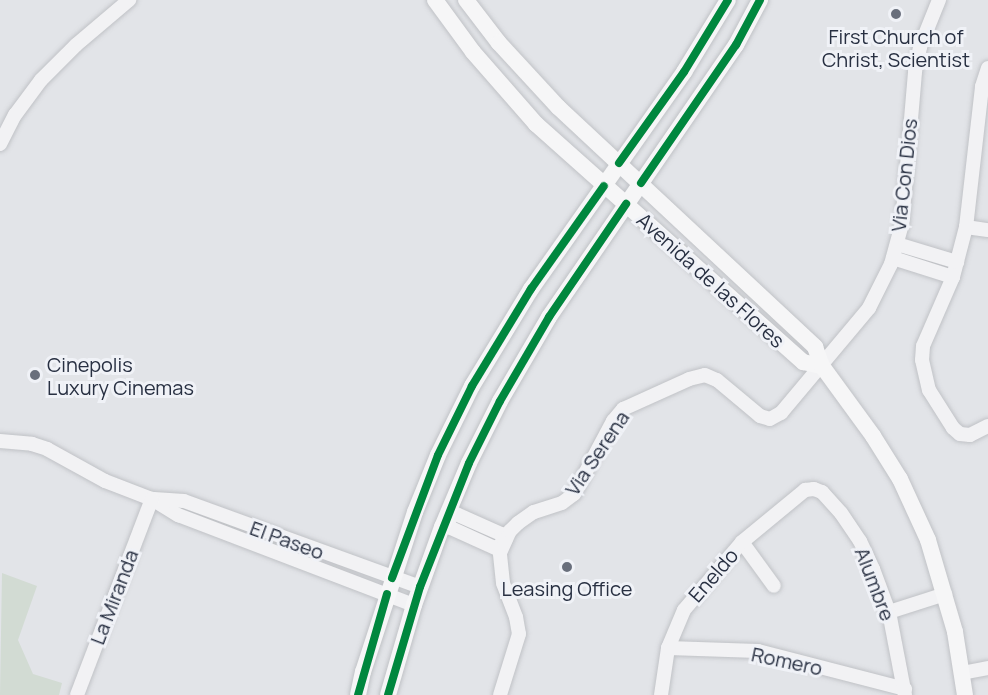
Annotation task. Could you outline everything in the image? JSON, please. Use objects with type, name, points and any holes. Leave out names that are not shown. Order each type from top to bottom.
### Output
[{"type":"main road","name":"Avenida de las Flores","points":[[435,0],[473,52],[536,124],[803,362],[822,366]]},
{"type":"main road","name":"Avenida de las Flores","points":[[466,0],[499,43],[558,106],[815,347],[822,366],[873,436],[900,479],[928,540],[945,594],[962,674],[964,695]]},
{"type":"main road","points":[[358,695],[389,586],[434,465],[472,386],[531,288],[684,72],[728,0]]},
{"type":"main road","points":[[388,695],[420,587],[469,463],[500,401],[549,318],[736,45],[760,0]]},
{"type":"street","points":[[0,144],[15,115],[41,80],[76,45],[129,0]]},
{"type":"street","name":"Via Con Dios","points":[[822,366],[869,308],[893,258],[906,204],[915,72],[920,47],[939,0]]},
{"type":"street","points":[[988,68],[982,87],[982,135],[966,227],[953,277],[923,346],[923,374],[929,390],[953,428],[960,434],[970,435],[988,426]]},
{"type":"street","points":[[966,227],[988,230]]},
{"type":"street","points":[[897,244],[957,262]]},
{"type":"street","points":[[893,258],[953,277]]},
{"type":"street","name":"Via Serena","points":[[504,543],[510,531],[526,517],[562,503],[574,494],[613,421],[628,405],[689,379],[705,375],[717,380],[760,416],[770,419],[781,413],[822,366]]},
{"type":"street","name":"El Paseo","points":[[0,441],[32,444],[47,449],[105,481],[152,499],[184,501],[389,586],[414,604]]},
{"type":"street","name":"Eneldo","points":[[661,695],[668,648],[684,610],[742,542],[805,490],[814,489]]},
{"type":"street","name":"Alumbre","points":[[814,489],[822,492],[841,513],[860,541],[889,612],[905,692]]},
{"type":"street","name":"La Miranda","points":[[76,695],[152,499]]},
{"type":"street","points":[[446,519],[451,528],[495,548],[504,543]]},
{"type":"street","points":[[742,542],[774,586]]},
{"type":"street","points":[[500,695],[519,634],[516,617],[502,583],[499,565],[504,543]]},
{"type":"street","name":"El Paseo","points":[[389,586],[420,587]]},
{"type":"street","points":[[889,612],[945,594]]},
{"type":"street","name":"Romero","points":[[668,648],[758,651],[905,692]]},
{"type":"street","points":[[962,674],[988,668]]},
{"type":"shaded area","points":[[2,573],[37,586],[18,640],[33,674],[62,683],[59,695],[0,695]]},
{"type":"cycle path","points":[[619,163],[684,72],[728,0]]},
{"type":"cycle path","points":[[641,183],[736,45],[760,0]]},
{"type":"cycle path","points":[[392,578],[438,455],[472,386],[531,289],[604,186]]},
{"type":"cycle path","points":[[388,695],[420,587],[469,463],[500,401],[549,317],[626,204]]},
{"type":"cycle path","points":[[358,695],[387,594]]},
{"type":"place","name":"First Church of Christ, Scientist","points":[[896,14]]},
{"type":"place","name":"Cinepolis Luxury Cinemas","points":[[35,375]]},
{"type":"place","name":"Leasing Office","points":[[567,567]]}]
